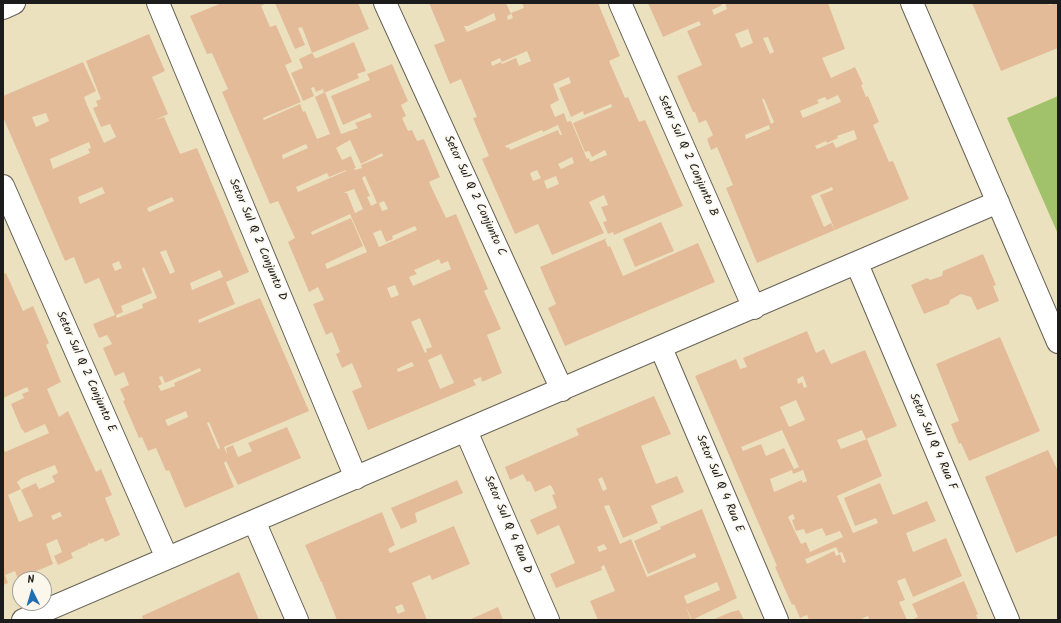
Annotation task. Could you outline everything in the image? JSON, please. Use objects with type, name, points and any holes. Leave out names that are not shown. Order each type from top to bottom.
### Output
[{"type":"street","points":[[3,8],[14,3]]},
{"type":"street","name":"Setor Sul Q 2 Conjunto D","points":[[158,3],[356,478]]},
{"type":"street","name":"Setor Sul Q 2 Conjunto C","points":[[385,3],[562,390]]},
{"type":"street","name":"Setor Sul Q 2 Conjunto B","points":[[620,3],[754,308]]},
{"type":"street","points":[[912,3],[1058,342]]},
{"type":"street","name":"Setor Sul Q 2 Conjunto E","points":[[3,186],[166,558]]},
{"type":"street","points":[[23,620],[57,613],[166,558],[661,348],[998,202]]},
{"type":"street","name":"Setor Sul Q 4 Rua F","points":[[857,264],[1008,620]]},
{"type":"street","name":"Setor Sul Q 4 Rua E","points":[[661,348],[777,620]]},
{"type":"street","name":"Setor Sul Q 4 Rua D","points":[[466,431],[548,620]]},
{"type":"street","points":[[254,521],[297,620]]},
{"type":"green space","points":[[1058,96],[1058,234],[1007,118]]},
{"type":"building","points":[[222,3],[267,3],[261,6],[270,27],[276,25],[292,62],[285,65],[301,102],[263,118],[264,120],[300,104],[303,112],[305,111],[317,139],[330,134],[315,97],[325,92],[341,134],[358,128],[355,123],[372,117],[370,113],[343,125],[331,96],[370,80],[367,74],[392,64],[408,101],[401,105],[406,116],[402,118],[408,131],[412,130],[417,141],[424,139],[440,177],[429,182],[446,218],[456,214],[488,289],[484,291],[501,329],[487,335],[502,373],[482,382],[481,377],[473,380],[476,385],[368,430],[352,391],[362,387],[352,363],[342,368],[336,354],[340,352],[332,332],[326,335],[313,304],[324,300],[318,287],[309,292],[288,242],[295,238],[278,201],[270,204],[222,92],[228,89],[212,53],[207,54],[190,16]],"holes":[[[350,140],[361,164],[382,153],[383,156],[361,165],[362,168],[355,170],[354,168],[356,168],[351,156],[342,160],[336,148]],[[306,144],[308,148],[283,159],[282,155]],[[346,170],[298,192],[296,187],[327,173],[329,177]],[[365,176],[377,203],[371,206],[367,197],[370,196],[362,178]],[[354,189],[363,209],[355,213],[347,193],[343,193]],[[384,201],[388,209],[382,211],[379,203]],[[350,214],[367,252],[327,269],[325,264],[363,246],[351,218],[312,235],[311,232]],[[415,226],[417,230],[379,247],[373,233],[381,230],[386,242],[393,239],[392,236]],[[439,259],[441,264],[448,261],[451,269],[413,286],[409,277],[417,274],[414,270]],[[395,285],[399,295],[391,298],[387,288]],[[420,318],[432,347],[426,349],[427,352],[425,353],[411,322]],[[441,354],[454,383],[440,389],[428,360]],[[412,362],[414,366],[398,372],[397,369]]]},
{"type":"building","points":[[275,3],[358,3],[369,29],[312,53],[302,27],[298,28],[305,45],[295,49]]},
{"type":"building","points":[[429,3],[506,3],[511,14],[507,16],[508,20],[513,18],[511,13],[524,8],[522,3],[598,3],[620,56],[609,61],[625,98],[628,97],[639,122],[645,120],[683,206],[614,235],[613,232],[608,234],[603,222],[607,221],[601,207],[608,205],[604,195],[589,202],[604,233],[552,255],[538,224],[515,234],[482,159],[489,156],[473,118],[477,117],[461,79],[450,84],[434,45],[445,41]],"holes":[[[494,13],[496,20],[467,32],[464,26],[468,26]],[[527,51],[531,61],[519,66],[516,58],[502,64],[501,62],[492,66],[491,62],[500,58],[502,62]],[[569,77],[571,83],[559,88],[571,117],[583,111],[584,115],[611,104],[612,107],[573,123],[585,152],[589,151],[592,157],[605,150],[607,155],[590,162],[589,158],[587,159],[571,121],[567,122],[564,113],[555,117],[550,105],[559,100],[553,84]],[[558,125],[562,135],[560,135],[558,130],[510,150],[509,147],[507,148],[505,146],[542,130],[543,132]],[[572,157],[574,163],[561,169],[558,164]],[[537,170],[541,178],[533,181],[530,173]],[[556,176],[559,184],[547,189],[544,181]]]},
{"type":"building","points":[[648,3],[721,3],[722,5],[712,10],[714,15],[727,9],[725,3],[828,3],[845,49],[822,58],[831,78],[855,67],[863,84],[861,85],[866,97],[868,96],[879,122],[873,125],[889,162],[893,161],[909,199],[757,263],[726,188],[733,185],[717,147],[711,150],[707,139],[713,135],[706,120],[699,123],[677,76],[702,65],[687,31],[701,25],[699,21],[663,37]],"holes":[[[748,29],[753,43],[741,48],[735,34]],[[768,37],[774,52],[770,54],[763,38]],[[838,95],[841,102],[803,118],[800,111],[819,103],[817,100],[825,97],[827,100]],[[762,99],[764,99],[774,122],[771,124]],[[769,125],[770,129],[746,139],[745,135]],[[854,130],[857,139],[836,148],[833,142],[817,149],[815,146],[838,138],[837,136]],[[832,187],[833,190],[820,195],[835,230],[831,223],[824,227],[811,196]]]},
{"type":"building","points":[[972,3],[1048,3],[1049,5],[1058,3],[1058,48],[1001,71]]},
{"type":"building","points":[[149,34],[165,71],[152,77],[168,114],[155,120],[164,117],[180,154],[197,148],[249,272],[226,282],[235,304],[198,320],[199,323],[260,298],[309,411],[224,447],[227,454],[226,448],[233,445],[238,457],[252,451],[248,443],[287,427],[301,458],[238,485],[226,461],[224,463],[234,487],[185,508],[169,470],[166,471],[156,448],[148,451],[142,437],[139,438],[123,401],[125,400],[120,389],[129,385],[124,372],[115,376],[103,348],[112,344],[107,335],[99,338],[93,324],[115,315],[99,278],[85,284],[74,257],[65,261],[3,117],[3,96],[83,62],[96,91],[84,97],[87,105],[104,143],[116,137],[110,124],[101,127],[93,108],[98,106],[96,101],[101,99],[86,61]],"holes":[[[46,113],[49,121],[36,127],[32,117]],[[89,142],[91,148],[88,149],[90,153],[53,169],[50,159]],[[102,187],[105,193],[80,204],[78,197]],[[172,197],[174,201],[149,212],[147,208]],[[166,250],[175,272],[170,274],[160,252]],[[119,261],[122,268],[115,271],[112,264]],[[144,267],[157,298],[142,304],[143,308],[117,318],[116,315],[123,312],[121,306],[152,293],[142,269]],[[220,270],[223,277],[192,290],[190,283]],[[200,368],[201,371],[174,383],[175,386],[161,391],[158,386],[162,384],[159,377],[162,376],[165,383]],[[186,411],[188,417],[168,426],[165,420]],[[209,422],[220,448],[218,449],[207,423]]]},
{"type":"building","points":[[354,42],[366,71],[357,74],[359,78],[324,93],[323,89],[316,92],[314,87],[311,88],[314,96],[303,101],[291,73],[303,68],[299,59],[312,53],[315,58],[317,58]]},
{"type":"building","points":[[661,222],[674,251],[635,267],[623,239]]},
{"type":"building","points":[[607,238],[605,240],[608,247],[610,246],[623,276],[698,243],[715,282],[565,346],[548,308],[556,304],[540,267]]},
{"type":"building","points":[[983,254],[996,285],[993,286],[999,301],[977,310],[971,297],[961,294],[950,300],[949,304],[924,314],[911,285],[927,278],[930,280],[942,276],[943,271]]},
{"type":"building","points":[[3,271],[4,274],[6,273],[23,311],[33,306],[49,343],[46,345],[61,382],[47,389],[59,417],[68,411],[96,472],[101,469],[112,495],[105,498],[120,535],[105,542],[103,538],[90,544],[89,542],[88,545],[71,553],[73,558],[58,565],[54,556],[62,552],[57,539],[46,544],[53,564],[37,571],[12,571],[5,575],[8,583],[3,585],[3,448],[5,452],[49,433],[45,424],[25,433],[21,428],[11,404],[24,398],[22,394],[29,391],[27,387],[3,398]],"holes":[[[55,465],[58,473],[52,476],[55,482],[39,489],[36,483],[21,490],[33,516],[19,522],[8,495],[21,489],[17,482],[22,478]],[[60,512],[62,516],[53,520],[51,516]]]},
{"type":"building","points":[[807,331],[816,353],[824,349],[831,364],[865,350],[897,426],[866,439],[862,430],[837,440],[841,449],[867,439],[882,476],[837,496],[853,533],[878,523],[876,518],[855,526],[844,498],[880,483],[893,515],[927,501],[936,521],[906,533],[913,552],[946,538],[962,576],[913,597],[905,578],[897,581],[905,600],[899,602],[907,620],[869,620],[868,616],[859,620],[809,620],[807,615],[800,618],[794,604],[792,605],[775,567],[777,566],[695,376],[736,359],[740,369],[747,367],[743,358]],"holes":[[[803,376],[807,387],[804,388],[802,382],[798,384],[797,379]],[[796,400],[805,420],[789,427],[780,407]],[[782,430],[799,467],[794,469],[784,448],[766,456],[761,444],[743,451],[741,447]],[[792,470],[793,474],[803,470],[807,481],[803,483],[802,480],[774,492],[770,479]],[[793,514],[795,519],[792,520],[796,531],[804,529],[806,534],[822,528],[826,536],[840,531],[843,537],[810,552],[806,542],[801,544],[788,517]],[[836,547],[839,553],[842,552],[846,562],[843,563],[840,554],[836,556],[834,551],[807,564],[805,559]]]},
{"type":"building","points":[[1000,337],[1040,431],[969,461],[961,443],[959,444],[951,424],[959,421],[936,364]]},
{"type":"building","points":[[654,396],[671,434],[641,446],[656,484],[677,476],[684,492],[651,506],[658,523],[623,538],[609,505],[604,506],[620,544],[631,539],[647,577],[696,557],[695,553],[648,574],[634,541],[661,529],[660,527],[702,509],[737,598],[692,620],[685,605],[691,620],[598,620],[590,601],[615,591],[604,565],[601,567],[602,570],[556,588],[550,574],[575,563],[559,525],[537,535],[530,520],[557,508],[552,495],[555,494],[550,485],[535,492],[530,481],[527,482],[523,474],[510,480],[505,467],[579,435],[576,429]],"holes":[[[602,477],[607,489],[603,491],[598,479]],[[604,544],[607,549],[599,552],[597,547]],[[717,582],[720,590],[687,604],[684,596]]]},
{"type":"building","points":[[1048,450],[1058,471],[1058,535],[1016,553],[985,477]]},
{"type":"building","points":[[457,480],[463,493],[415,513],[417,522],[401,529],[391,508]]},
{"type":"building","points":[[382,512],[395,545],[388,549],[390,553],[454,526],[470,564],[432,580],[430,575],[412,583],[427,620],[337,620],[322,583],[323,582],[321,582],[305,545]],"holes":[[[402,604],[405,611],[398,614],[395,607]]]},
{"type":"building","points":[[239,572],[259,620],[143,620],[142,616]]},
{"type":"building","points":[[964,581],[978,614],[976,615],[978,620],[911,620],[918,617],[912,604]]},
{"type":"building","points":[[498,607],[503,620],[469,620]]},
{"type":"building","points":[[739,610],[744,620],[712,620],[731,612]]}]
